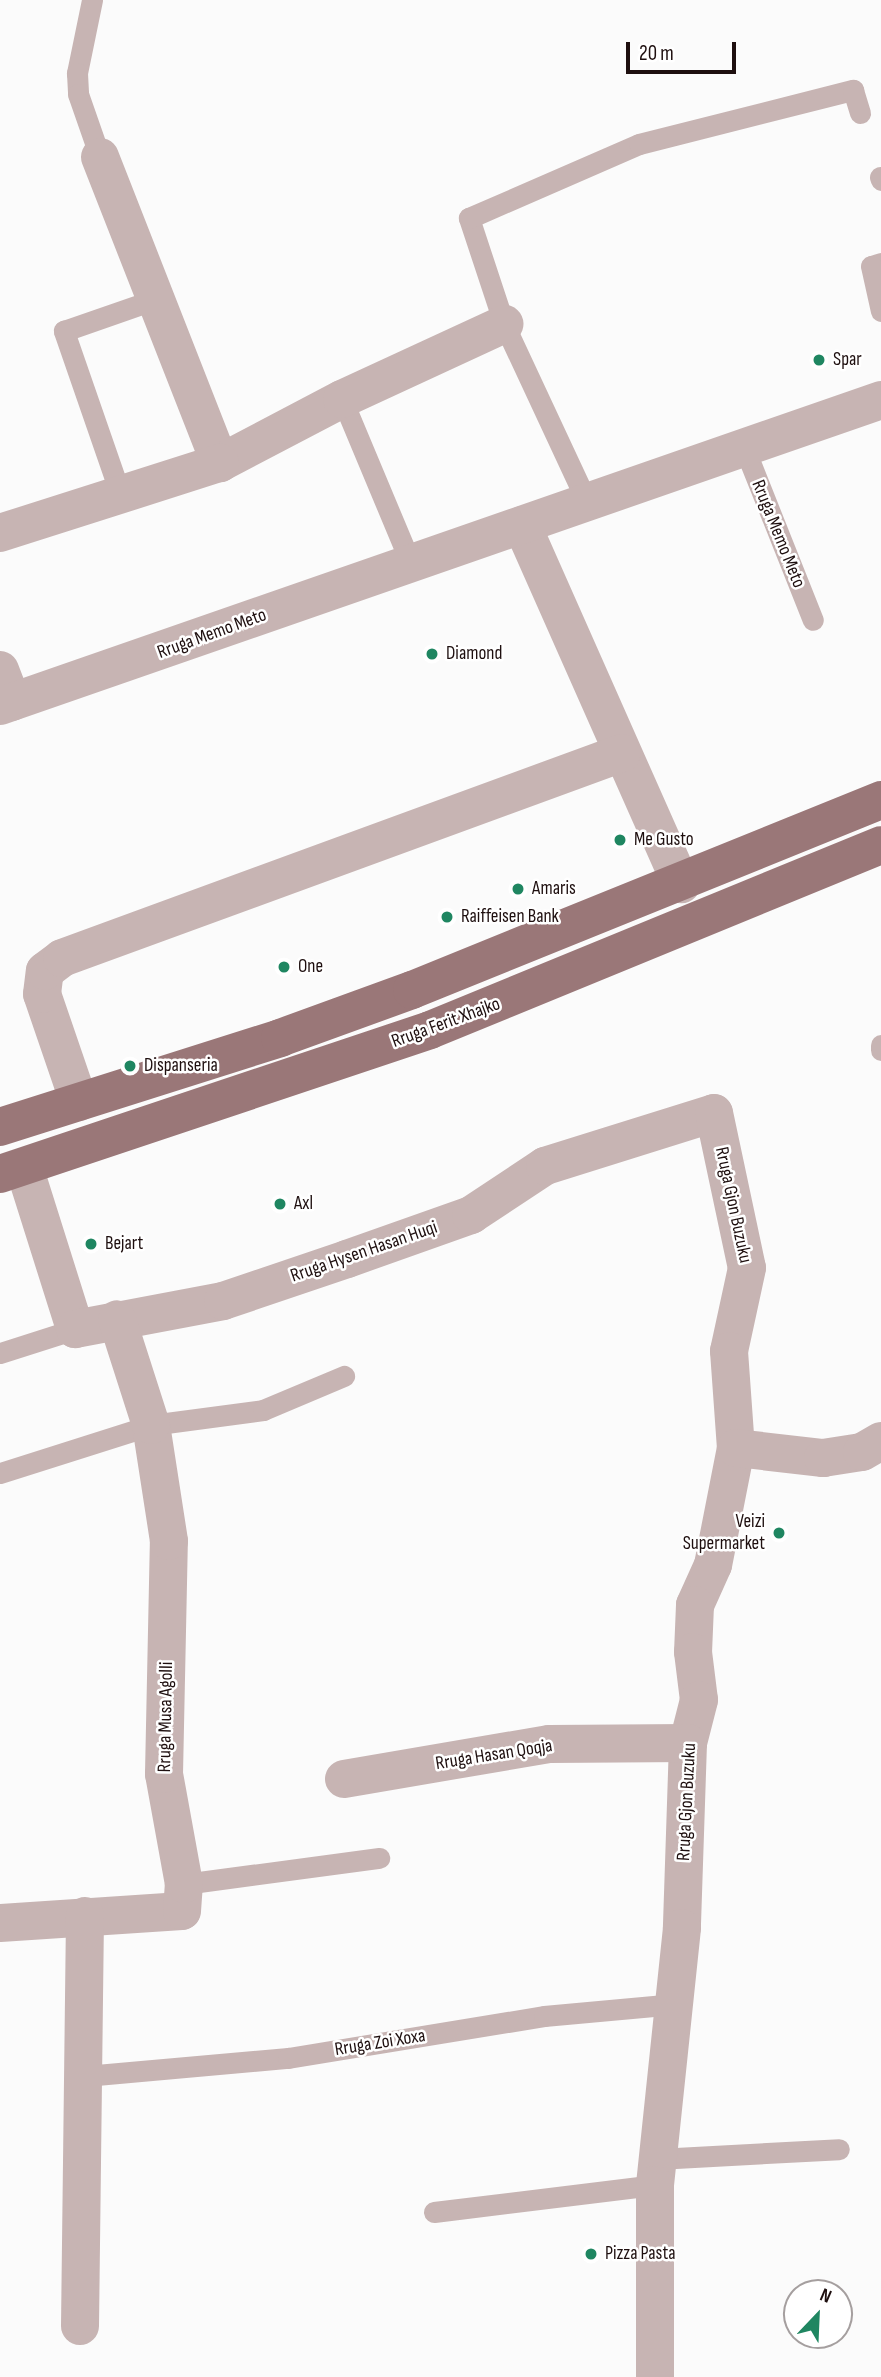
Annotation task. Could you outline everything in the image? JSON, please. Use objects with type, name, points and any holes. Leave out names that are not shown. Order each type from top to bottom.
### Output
[{"type":"main road","points":[[0,1127],[340,1017],[681,884],[881,800]]},
{"type":"main road","name":"Rruga Ferit Xhajko","points":[[12,1170],[430,1030],[881,845]]},
{"type":"street","points":[[100,157],[220,463]]},
{"type":"street","points":[[0,533],[220,463],[342,399],[504,324]]},
{"type":"street","name":"Rruga Memo Meto","points":[[4,693],[411,564],[881,400]]},
{"type":"street","points":[[522,525],[681,884]]},
{"type":"street","points":[[79,1102],[42,993],[45,971],[62,958],[622,753]]},
{"type":"street","name":"Rruga Hysen Hasan Huqi","points":[[75,1329],[223,1301],[471,1215],[545,1166],[714,1113]]},
{"type":"street","name":"Rruga Gjon Buzuku","points":[[655,2377],[656,2172],[682,1928],[688,1743],[699,1700],[694,1651],[695,1605],[713,1564],[736,1448],[729,1351],[747,1268],[714,1113]]},
{"type":"street","points":[[12,1170],[75,1329]]},
{"type":"street","name":"Rruga Musa Agolli","points":[[117,1319],[151,1424],[169,1541],[164,1774],[184,1885]]},
{"type":"street","points":[[736,1448],[824,1458],[862,1452],[881,1441]]},
{"type":"street","name":"Rruga Hasan Qoqja","points":[[344,1779],[549,1744],[688,1743]]},
{"type":"street","points":[[0,1923],[182,1911],[184,1885]]},
{"type":"street","points":[[80,2326],[85,1916]]},
{"type":"lane","points":[[92,0],[77,73],[78,94],[100,157]]},
{"type":"lane","points":[[587,502],[504,324],[468,218],[639,144],[853,90],[860,113]]},
{"type":"lane","points":[[881,263],[871,266],[881,311]]},
{"type":"lane","points":[[121,496],[64,331],[156,299]]},
{"type":"lane","points":[[342,399],[411,564]]},
{"type":"lane","name":"Rruga Memo Meto","points":[[744,447],[813,620]]},
{"type":"lane","name":"Rruga Hysen Hasan Huqi","points":[[0,1353],[75,1329]]},
{"type":"lane","points":[[0,1473],[151,1424],[263,1410],[344,1376]]},
{"type":"lane","points":[[184,1885],[379,1858]]},
{"type":"lane","name":"Rruga Zoi Xoxa","points":[[85,2076],[288,2058],[544,2016],[674,2004]]},
{"type":"lane","points":[[434,2212],[656,2172],[839,2149]]},
{"type":"place","name":"Spar","points":[[819,360]]},
{"type":"place","name":"Diamond","points":[[432,654]]},
{"type":"place","name":"Me Gusto","points":[[620,840]]},
{"type":"place","name":"Amaris","points":[[518,889]]},
{"type":"place","name":"Raiffeisen Bank","points":[[447,917]]},
{"type":"place","name":"One","points":[[284,967]]},
{"type":"place","name":"Dispanseria","points":[[130,1066]]},
{"type":"place","name":"Axl","points":[[280,1204]]},
{"type":"place","name":"Bejart","points":[[91,1244]]},
{"type":"place","name":"Veizi Supermarket","points":[[779,1533]]},
{"type":"place","name":"Pizza Pasta","points":[[591,2254]]}]
